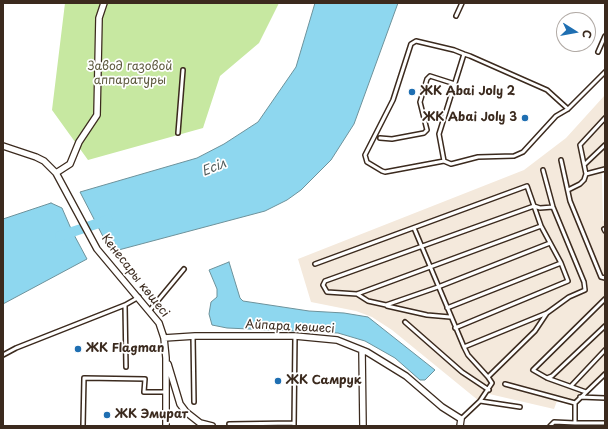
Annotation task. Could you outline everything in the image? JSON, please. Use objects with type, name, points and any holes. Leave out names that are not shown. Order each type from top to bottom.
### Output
[{"type":"street","points":[[56,173],[70,164],[79,142],[97,115],[99,18],[104,3]]},
{"type":"street","name":"Кенесары көшесі","points":[[3,146],[44,161],[56,173],[98,249],[150,310],[159,323],[164,338],[166,358],[166,426]]},
{"type":"street","name":"Айпара көшесі","points":[[164,338],[193,336],[296,336],[337,340],[362,350],[406,376],[442,407],[461,419]]},
{"type":"street","points":[[362,350],[363,426]]},
{"type":"street","points":[[166,358],[180,404],[186,412],[200,423],[212,426]]},
{"type":"street","points":[[460,426],[461,419]]},
{"type":"lane","points":[[456,16],[462,3]]},
{"type":"lane","points":[[598,52],[605,36]]},
{"type":"lane","points":[[568,109],[547,90],[464,54],[416,41],[410,44],[392,100],[365,155],[367,162],[386,172],[444,161],[451,164],[478,156],[514,156],[531,144],[556,116],[568,109],[605,72]]},
{"type":"lane","points":[[444,161],[438,134],[464,54]]},
{"type":"lane","points":[[178,133],[183,70]]},
{"type":"lane","points":[[380,138],[392,139],[424,133],[428,130],[420,102],[427,79],[430,76],[455,84]]},
{"type":"lane","points":[[568,190],[580,184],[584,180],[586,174],[586,164],[580,145],[605,118]]},
{"type":"lane","points":[[586,164],[605,145]]},
{"type":"lane","points":[[561,160],[570,201],[601,277],[605,278]]},
{"type":"lane","points":[[586,174],[605,169]]},
{"type":"lane","points":[[464,347],[547,313],[572,295],[582,291],[585,287],[552,207],[543,170]]},
{"type":"lane","points":[[316,264],[527,186],[541,226],[554,248],[568,281],[455,328]]},
{"type":"lane","points":[[541,226],[357,294],[325,292],[324,282],[422,248],[534,206],[540,208],[552,207]]},
{"type":"lane","points":[[414,228],[450,317],[464,347],[471,358],[488,376],[492,383],[489,390],[480,401],[461,419]]},
{"type":"lane","points":[[386,305],[438,287],[550,243]]},
{"type":"lane","points":[[447,308],[561,263]]},
{"type":"lane","points":[[150,310],[184,269]]},
{"type":"lane","points":[[357,294],[368,301],[427,315],[450,317]]},
{"type":"lane","points":[[3,355],[43,336],[125,305],[139,297]]},
{"type":"lane","points":[[586,392],[547,378],[533,370],[605,299]]},
{"type":"lane","points":[[125,305],[126,367]]},
{"type":"lane","points":[[488,376],[535,331],[547,313]]},
{"type":"lane","points":[[405,322],[462,372],[489,390]]},
{"type":"lane","points":[[547,378],[552,376],[605,326]]},
{"type":"lane","points":[[193,336],[194,402]]},
{"type":"lane","points":[[229,424],[294,424],[296,336]]},
{"type":"lane","points":[[571,386],[605,350]]},
{"type":"lane","points":[[575,423],[575,403],[605,374]]},
{"type":"lane","points":[[82,426],[84,378],[145,378],[144,392],[165,392]]},
{"type":"lane","points":[[505,384],[575,403]]},
{"type":"lane","points":[[580,397],[605,398]]},
{"type":"lane","points":[[480,401],[520,406]]},
{"type":"lane","points":[[550,426],[554,422],[605,423]]},
{"type":"shaded area","points":[[605,95],[605,172],[602,174],[603,220],[605,223],[605,371],[570,405],[557,401],[554,409],[485,393],[479,401],[392,330],[372,317],[356,311],[311,302],[298,259],[524,170],[566,138]]},
{"type":"green space","name":"Завод газовой аппаратуры","points":[[65,3],[279,3],[259,43],[220,76],[203,128],[88,160],[52,110]]},
{"type":"water","points":[[315,3],[398,3],[354,124],[331,160],[301,190],[287,200],[265,211],[111,252],[80,192],[197,158],[224,144],[258,122],[296,67]]},
{"type":"water","points":[[51,203],[62,208],[87,259],[3,304],[3,219]]},
{"type":"water","points":[[229,262],[240,298],[243,301],[309,311],[344,313],[368,317],[435,370],[425,380],[420,380],[395,358],[365,341],[338,333],[227,328],[212,325],[209,314],[211,302],[217,297],[217,289],[209,270]]},
{"type":"waterway","name":"Есіл","points":[[60,236],[108,220]]},
{"type":"place","name":"ЖК Abai Joly 2","points":[[412,92]]},
{"type":"place","name":"ЖК Abai Joly 3","points":[[525,118]]},
{"type":"place","name":"ЖК Flagman","points":[[78,349]]},
{"type":"place","name":"ЖК Самрук","points":[[278,381]]},
{"type":"place","name":"ЖК Эмират","points":[[107,415]]}]
